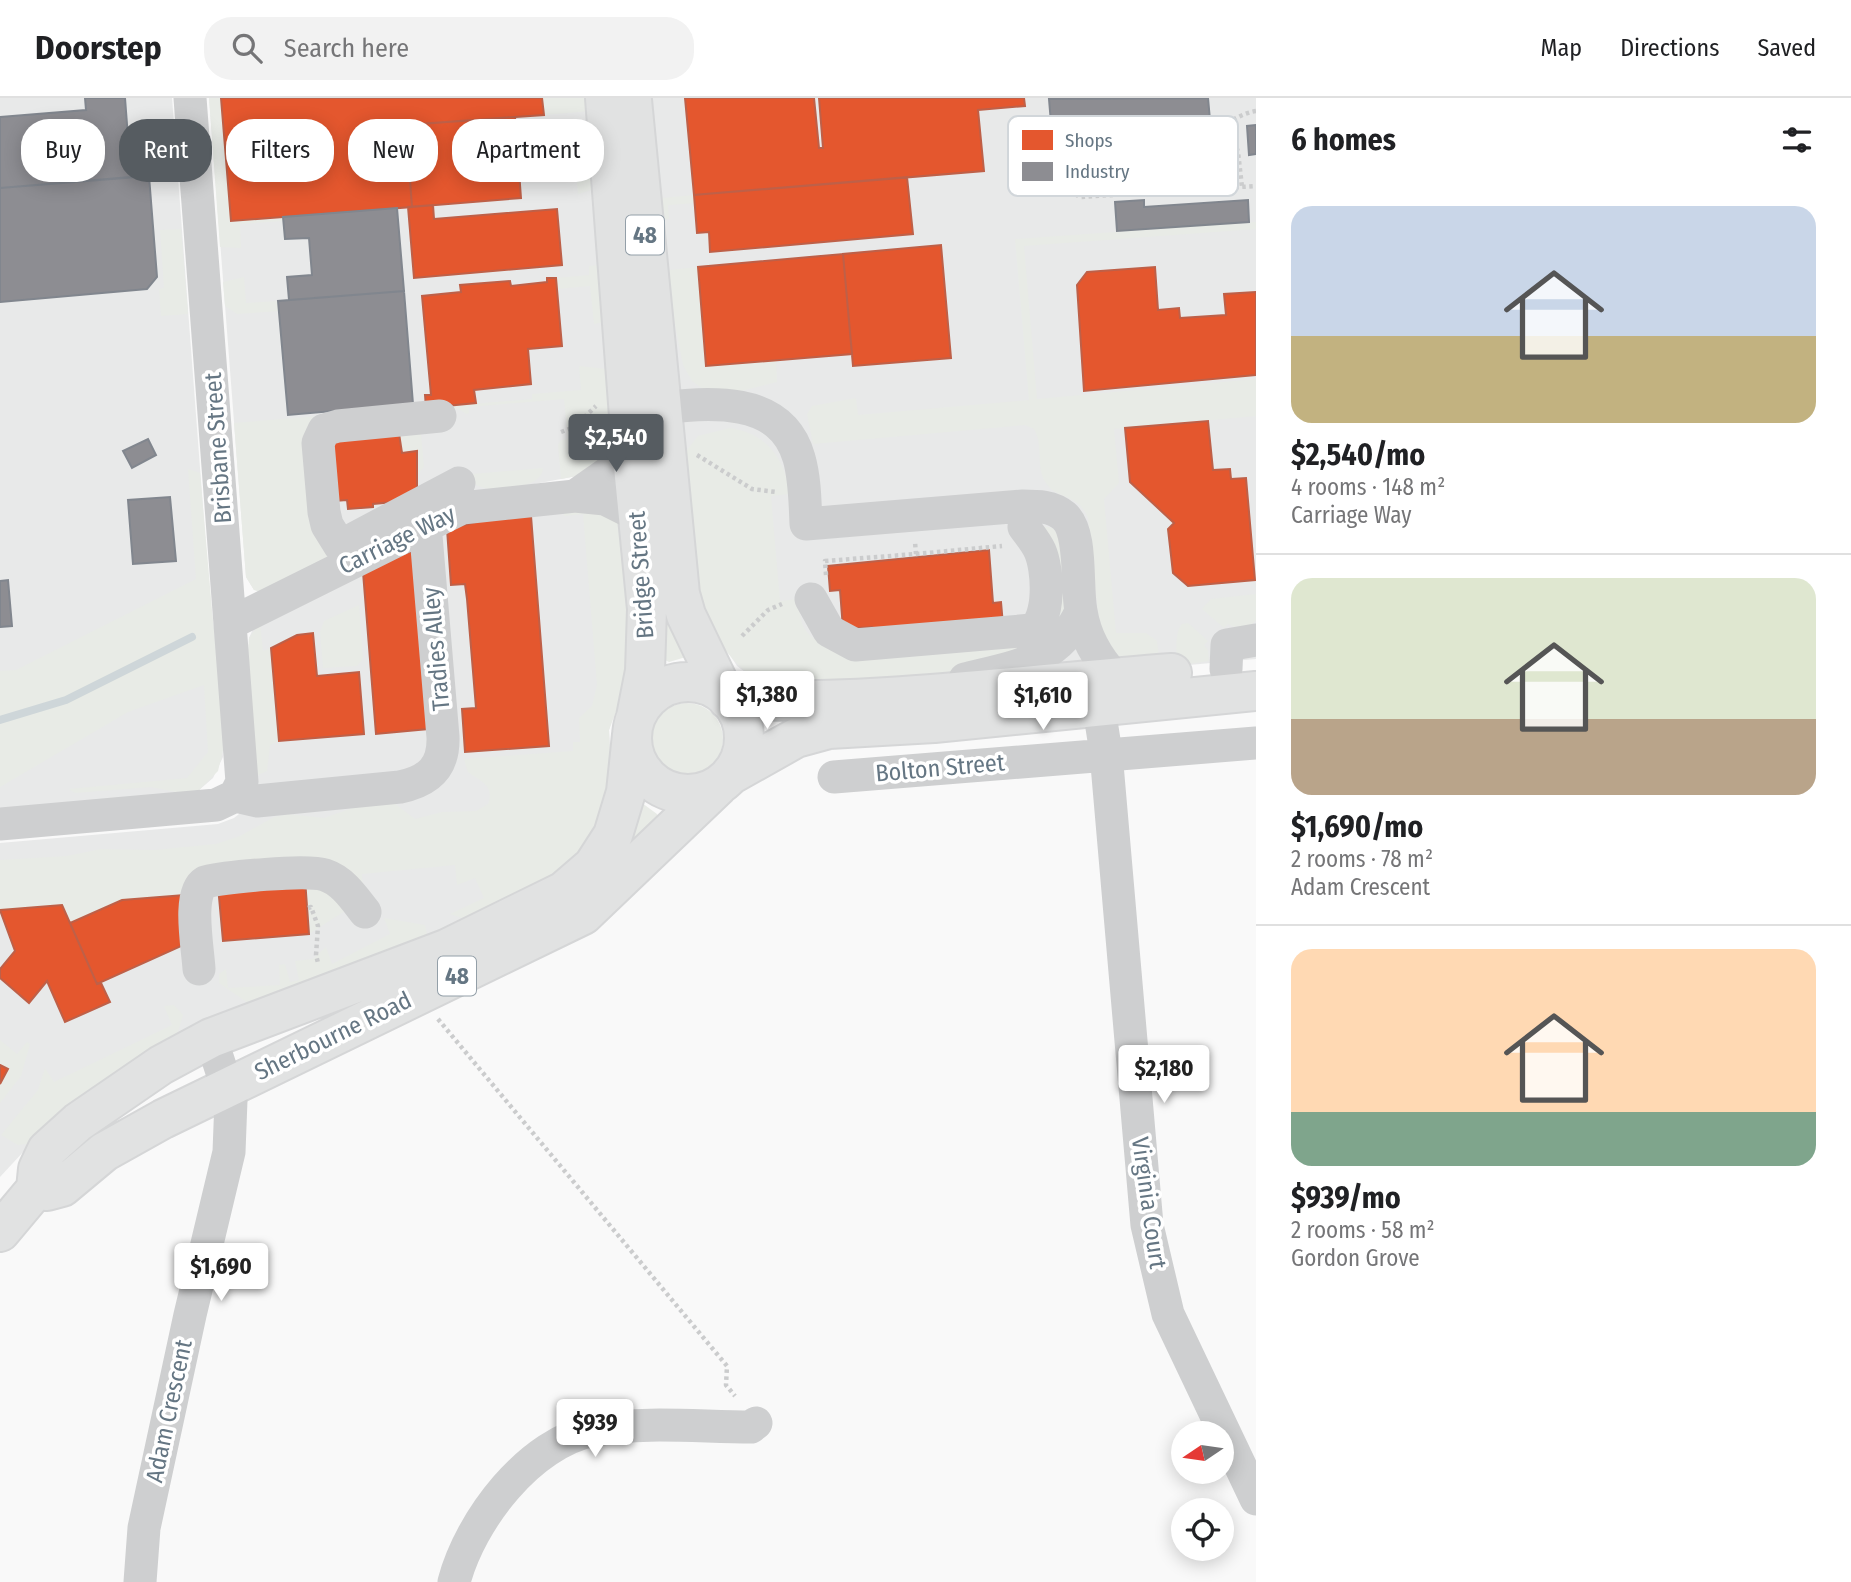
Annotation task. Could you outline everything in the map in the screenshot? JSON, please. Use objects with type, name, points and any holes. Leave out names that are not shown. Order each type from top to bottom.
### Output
[{"type":"main road","name":"Bridge Street","points":[[605,98],[633,405],[686,615],[726,698]]},
{"type":"main road","name":"Bridge Street","points":[[632,98],[632,456],[648,638],[634,726]]},
{"type":"main road","name":"Bolton Street","points":[[726,698],[781,702],[1103,687],[1246,676]]},
{"type":"main road","points":[[634,726],[647,701],[662,688],[680,682],[699,683],[726,698]]},
{"type":"main road","name":"Bolton Street","points":[[725,780],[796,738],[829,729],[934,723],[1103,687]]},
{"type":"main road","name":"48","points":[[634,726],[638,764],[660,787],[694,794],[725,780],[741,757],[744,739],[737,711],[726,698]]},
{"type":"main road","name":"Sherbourne Road","points":[[0,1232],[36,1189],[41,1159],[64,1133],[161,1065],[211,1038],[407,965],[548,902],[564,891],[593,866],[614,835],[626,792],[634,726]]},
{"type":"main road","name":"Sherbourne Road","points":[[36,1189],[54,1191],[62,1187],[115,1145],[583,915],[725,780]]},
{"type":"street","name":"Brisbane Street","points":[[190,98],[243,777],[235,796]]},
{"type":"street","points":[[633,405],[739,406],[768,416],[784,430],[795,448],[804,490],[806,524],[912,515],[1023,526],[1054,510],[1069,521],[1075,544],[1081,611],[1103,687]]},
{"type":"street","points":[[440,416],[338,426],[324,430],[318,443],[327,525],[344,555],[459,483]]},
{"type":"street","name":"Carriage Way","points":[[575,496],[632,456]]},
{"type":"street","name":"Carriage Way","points":[[231,622],[344,555],[462,508],[575,496],[605,499],[637,515]]},
{"type":"street","name":"Tradies Alley","points":[[235,796],[257,801],[400,787],[420,782],[434,773],[444,746],[425,524]]},
{"type":"street","points":[[811,599],[829,631],[855,645],[1012,634],[1038,626],[1046,606],[1042,558],[1023,526]]},
{"type":"street","points":[[890,697],[1013,667],[1039,657],[1064,641],[1081,611]]},
{"type":"street","points":[[1246,676],[1227,645],[1256,640]]},
{"type":"street","name":"Virginia Court","points":[[1103,687],[1106,753],[1147,1225],[1168,1314],[1256,1499]]},
{"type":"street","name":"Bolton Street","points":[[834,777],[1256,743]]},
{"type":"street","points":[[0,824],[216,805],[235,796]]},
{"type":"street","points":[[199,969],[195,898],[200,885],[205,882],[307,873],[325,875],[342,886],[365,912]]},
{"type":"street","name":"Adam Crescent","points":[[140,1582],[144,1528],[229,1152],[233,1116],[229,1087],[211,1038]]},
{"type":"street","points":[[454,1582],[475,1530],[509,1483],[545,1453],[571,1437],[608,1429],[751,1427],[756,1423]]},
{"type":"path","points":[[1238,117],[1256,111]]},
{"type":"path","points":[[1238,160],[1242,187]]},
{"type":"path","points":[[1238,187],[1256,186]]},
{"type":"path","points":[[1077,196],[1096,196]]},
{"type":"path","points":[[561,432],[633,405]]},
{"type":"path","points":[[696,455],[719,466],[752,489],[773,492],[804,490]]},
{"type":"path","points":[[912,515],[916,554]]},
{"type":"path","points":[[741,636],[772,607],[828,593],[825,561],[916,554],[1023,526]]},
{"type":"path","points":[[308,908],[311,907],[318,926],[316,954],[319,966]]},
{"type":"path","points":[[416,996],[727,1366],[726,1385],[756,1423]]},
{"type":"shaded area","points":[[0,98],[172,98],[174,119],[119,119],[119,182],[178,182],[210,600],[218,657],[223,757],[213,778],[198,791],[0,809]]},
{"type":"shaded area","points":[[209,98],[595,98],[597,119],[452,119],[452,182],[602,182],[617,377],[582,475],[529,485],[254,590],[246,577]]},
{"type":"shaded area","points":[[209,98],[221,98],[231,221],[283,217],[283,221],[240,224],[241,248],[220,247]]},
{"type":"shaded area","points":[[542,98],[595,98],[591,111],[544,115]]},
{"type":"shaded area","points":[[643,98],[1256,98],[1256,659],[1144,669],[749,675],[737,666],[702,612]]},
{"type":"shaded area","points":[[577,182],[601,182],[602,186],[578,194]]},
{"type":"shaded area","points":[[694,195],[694,203],[668,205],[669,219],[657,220],[651,199]]},
{"type":"shaded area","points":[[1256,222],[1256,229],[1024,246],[1037,399],[1256,379],[1256,416],[1114,429],[1119,483],[1104,499],[1116,633],[1146,633],[1157,641],[1159,656],[1120,666],[1100,633],[1088,518],[1079,504],[1056,492],[1046,483],[1034,429],[1025,425],[813,444],[807,414],[812,406],[856,398],[858,415],[1029,400],[1015,239]]},
{"type":"shaded area","points":[[181,229],[188,314],[161,316],[159,289],[164,288],[160,230]]},
{"type":"shaded area","points":[[608,264],[604,322],[594,324],[590,286],[557,289],[556,278],[589,275],[589,266]]},
{"type":"shaded area","points":[[698,267],[707,366],[776,360],[777,382],[733,393],[706,391],[692,381],[683,365],[672,309],[660,271]]},
{"type":"shaded area","points":[[244,277],[246,303],[278,301],[279,311],[237,314],[225,306],[223,282]]},
{"type":"shaded area","points":[[579,366],[607,369],[619,459],[582,475],[561,479],[558,445],[561,440],[568,439],[564,399],[469,407],[469,413],[466,414],[459,409],[348,418],[337,415],[532,399],[532,394],[581,390]]},
{"type":"shaded area","points":[[331,415],[325,538],[329,561],[260,592],[254,590],[246,577],[234,423]]},
{"type":"shaded area","points":[[420,424],[424,467],[418,474],[417,451],[402,453],[398,427]]},
{"type":"shaded area","points":[[730,428],[743,431],[764,442],[783,469],[790,494],[771,496],[780,601],[799,599],[802,622],[807,632],[816,640],[1030,637],[1042,526],[1053,528],[1060,540],[1065,612],[1046,646],[892,690],[761,683],[731,657],[707,622],[697,597],[692,564],[683,455],[698,436]]},
{"type":"shaded area","points":[[543,468],[534,481],[513,488],[480,487],[474,483],[472,474]]},
{"type":"shaded area","points":[[188,469],[200,473],[224,746],[218,771],[198,791],[186,794],[151,787],[75,793],[69,789],[187,778],[208,752],[204,685],[128,712],[0,787],[0,671],[16,670],[196,579]]},
{"type":"shaded area","points":[[592,507],[617,703],[609,730],[611,760],[581,860],[38,1136],[0,1177],[0,843],[218,824],[234,818],[244,810],[249,638],[253,629],[446,527]]},
{"type":"shaded area","points":[[563,509],[618,517],[634,595],[625,688],[609,730],[611,793],[581,860],[471,921],[450,914],[484,898],[475,878],[457,885],[455,865],[362,874],[363,895],[352,884],[122,900],[70,923],[62,905],[0,910],[0,860],[67,856],[101,849],[154,850],[216,844],[240,836],[274,817],[288,814],[324,818],[361,805],[394,803],[415,819],[442,812],[476,811],[488,804],[490,792],[485,784],[468,772],[464,759],[573,751],[573,742],[580,742],[579,718],[592,706],[597,685],[583,514],[564,516]]},
{"type":"shaded area","points":[[1256,594],[1256,620],[1250,626],[1234,627],[1228,624],[1224,628],[1202,609],[1211,599]]},
{"type":"shaded area","points":[[359,605],[363,659],[357,666],[323,668],[320,632],[324,621]]},
{"type":"shaded area","points":[[661,615],[671,621],[686,657],[669,662],[663,659]]},
{"type":"shaded area","points":[[260,623],[263,651],[271,648],[279,741],[270,745],[267,771],[258,775],[248,650],[249,638]]},
{"type":"shaded area","points":[[1188,623],[1208,641],[1204,645],[1208,650],[1209,661],[1174,666],[1179,628]]},
{"type":"shaded area","points":[[687,703],[707,709],[717,719],[723,739],[717,759],[707,769],[687,775],[667,769],[657,759],[651,739],[657,719],[667,709]]},
{"type":"shaded area","points":[[642,803],[657,814],[659,819],[613,865]]},
{"type":"shaded area","points":[[305,880],[318,880],[345,911],[309,934]]},
{"type":"shaded area","points":[[384,918],[425,925],[428,939],[251,1005],[219,983],[219,974],[226,969],[228,988],[280,985],[279,965],[285,964],[290,982],[299,980],[295,961],[313,959],[326,947],[332,964],[390,934]]},
{"type":"shaded area","points":[[174,1005],[183,1015],[177,1035],[32,1143],[18,1145],[1,1135],[38,1090],[45,1068],[54,1082],[172,1025],[164,1006]]},
{"type":"shaded area","points":[[0,1040],[17,1054],[27,1042],[30,1044],[21,1076],[0,1103],[0,1084],[8,1070],[0,1065]]},
{"type":"building: Shops","points":[[221,98],[542,98],[544,115],[452,119],[452,122],[438,123],[438,119],[348,119],[348,182],[410,182],[412,207],[231,221],[228,182],[334,182],[334,119],[226,119],[226,160]]},
{"type":"building: Shops","points":[[685,98],[814,98],[819,148],[823,148],[819,98],[1024,98],[1025,106],[978,110],[984,171],[694,195]]},
{"type":"building: Shops","points":[[452,122],[452,182],[520,182],[521,198],[412,207],[410,182],[438,182],[438,123]]},
{"type":"building: Shops","points":[[907,177],[913,234],[710,252],[709,232],[697,233],[694,195]]},
{"type":"building: Shops","points":[[433,205],[434,219],[557,209],[562,265],[414,278],[408,207]]},
{"type":"building: Shops","points":[[941,245],[951,358],[853,366],[843,254]]},
{"type":"building: Shops","points":[[843,254],[852,354],[706,366],[698,267]]},
{"type":"building: Shops","points":[[1155,267],[1158,310],[1179,308],[1180,318],[1226,315],[1224,294],[1256,292],[1256,375],[1084,391],[1077,285],[1087,272]]},
{"type":"building: Shops","points":[[547,278],[556,278],[562,346],[528,349],[531,384],[474,390],[476,403],[426,408],[425,395],[431,395],[422,296],[461,292],[460,285],[510,281],[511,286],[547,282]]},
{"type":"building: Shops","points":[[1208,421],[1213,470],[1230,469],[1231,479],[1246,478],[1255,580],[1188,586],[1173,573],[1168,529],[1174,523],[1130,482],[1125,428]]},
{"type":"building: Shops","points":[[398,427],[402,453],[417,451],[417,492],[405,501],[373,504],[373,507],[348,509],[347,500],[322,502],[331,439]]},
{"type":"building: Shops","points":[[531,516],[549,746],[465,752],[462,709],[476,708],[465,584],[451,585],[447,529],[485,520]]},
{"type":"building: Shops","points":[[989,550],[993,603],[1001,602],[1003,625],[873,636],[872,627],[843,629],[840,590],[830,591],[828,566]]},
{"type":"building: Shops","points":[[413,552],[428,729],[376,734],[363,572],[403,553]]},
{"type":"building: Shops","points":[[313,633],[317,676],[359,672],[364,734],[279,741],[271,648],[297,635]]},
{"type":"building: Shops","points":[[305,879],[309,934],[223,941],[218,886]]},
{"type":"building: Shops","points":[[184,895],[188,943],[97,984],[70,923],[122,900]]},
{"type":"building: Shops","points":[[62,905],[97,984],[101,983],[110,1002],[65,1022],[47,981],[29,1003],[0,978],[0,969],[15,951],[0,910]]},
{"type":"building: Shops","points":[[0,1065],[8,1069],[0,1084]]},
{"type":"building: Industry","points":[[85,98],[125,98],[127,119],[119,119],[119,178],[105,179],[105,119],[21,119],[21,182],[71,182],[0,188],[0,117],[86,110]]},
{"type":"building: Industry","points":[[1208,98],[1210,116],[1050,116],[1049,99]]},
{"type":"building: Industry","points":[[1256,125],[1256,154],[1249,155],[1247,126]]},
{"type":"building: Industry","points":[[105,180],[149,182],[157,277],[147,289],[0,302],[0,188],[105,182]]},
{"type":"building: Industry","points":[[1144,200],[1144,207],[1248,200],[1249,222],[1117,231],[1115,202]]},
{"type":"building: Industry","points":[[397,208],[404,291],[289,300],[287,277],[312,275],[309,238],[285,239],[283,217]]},
{"type":"building: Industry","points":[[404,291],[413,404],[288,415],[278,301]]},
{"type":"building: Industry","points":[[148,439],[156,455],[132,468],[123,451]]},
{"type":"building: Industry","points":[[170,497],[176,561],[133,564],[128,500]]},
{"type":"building: Industry","points":[[8,580],[12,626],[0,627],[0,581]]},
{"type":"waterway","points":[[0,720],[66,700],[192,637]]}]
